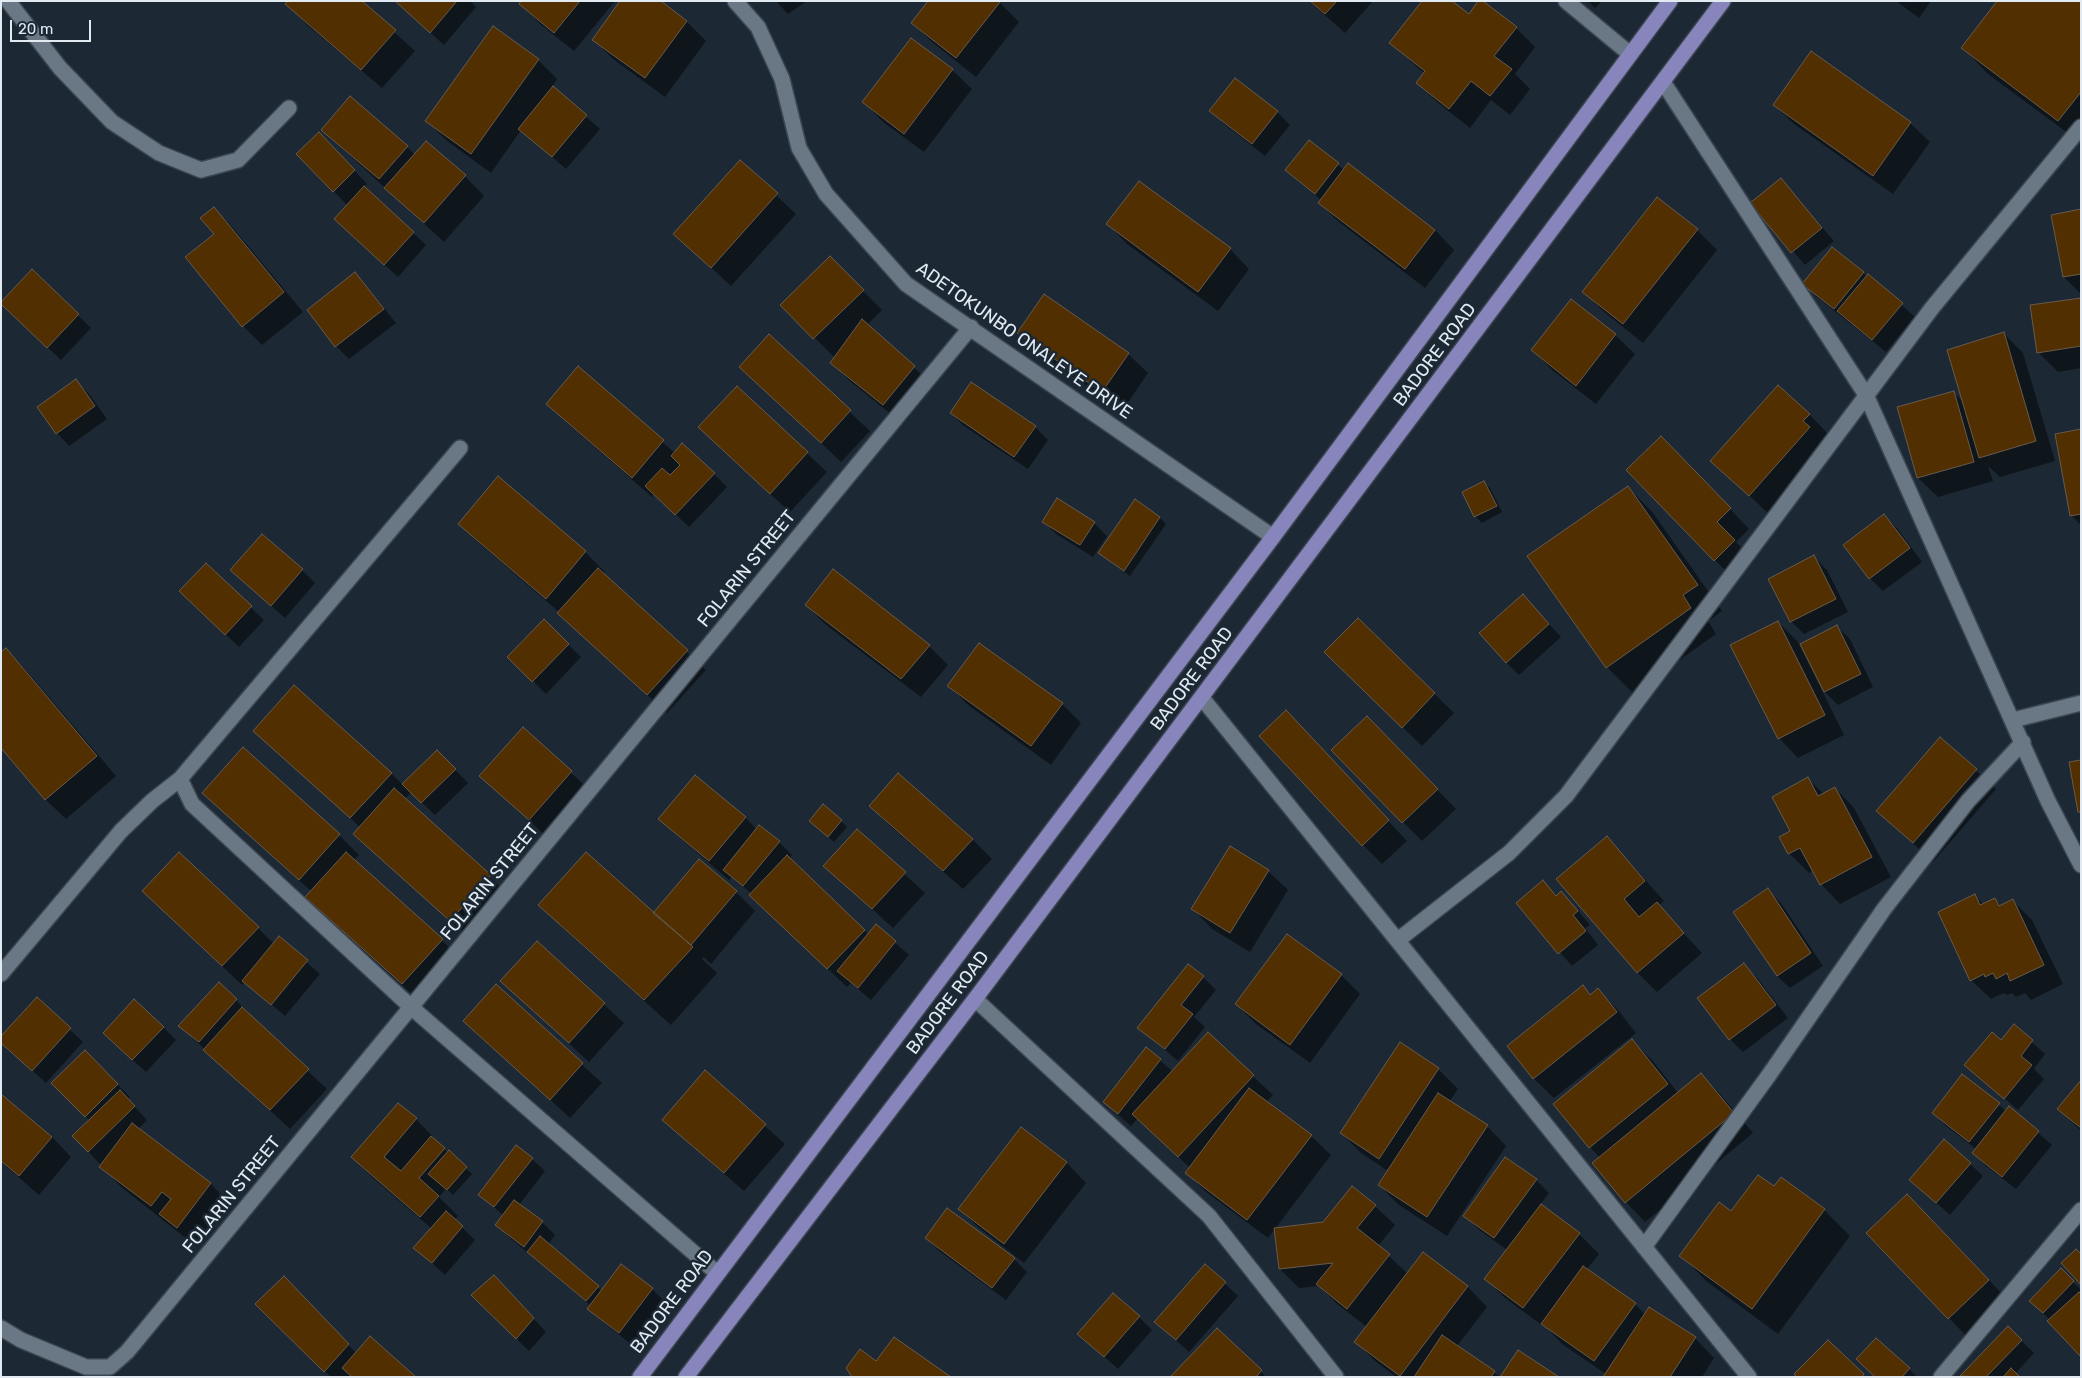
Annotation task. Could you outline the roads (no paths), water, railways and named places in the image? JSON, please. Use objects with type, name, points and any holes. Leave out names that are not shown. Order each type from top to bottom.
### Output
[{"type":"main road","name":"BADORE ROAD","points":[[640,1377],[1272,537],[1670,1]]},
{"type":"main road","name":"BADORE ROAD","points":[[686,1377],[1202,698],[1723,1]]},
{"type":"street","points":[[8,1],[60,68],[112,122],[159,153],[201,170],[238,160],[289,108]]},
{"type":"street","name":"ADETOKUNBO ONALEYE DRIVE","points":[[735,1],[758,27],[782,79],[800,148],[826,194],[906,284],[971,327],[1272,537]]},
{"type":"street","points":[[1566,1],[1630,54]]},
{"type":"street","points":[[1663,82],[1866,395],[2048,800],[2081,865]]},
{"type":"street","points":[[1398,940],[1509,853],[1566,796],[1932,308],[2081,127]]},
{"type":"street","name":"FOLARIN STREET","points":[[1,1328],[21,1340],[86,1367],[110,1367],[133,1344],[971,327]]},
{"type":"street","points":[[1,974],[121,831],[152,801],[180,779],[460,448]]},
{"type":"street","points":[[1202,698],[1749,1377]]},
{"type":"street","points":[[2013,720],[2081,703]]},
{"type":"street","points":[[1644,1247],[1769,1075],[1884,909],[1968,802],[2022,742]]},
{"type":"street","points":[[180,779],[192,804],[410,1007],[717,1273]]},
{"type":"street","points":[[975,999],[1209,1216],[1336,1377]]},
{"type":"street","points":[[1940,1377],[2081,1210]]}]
